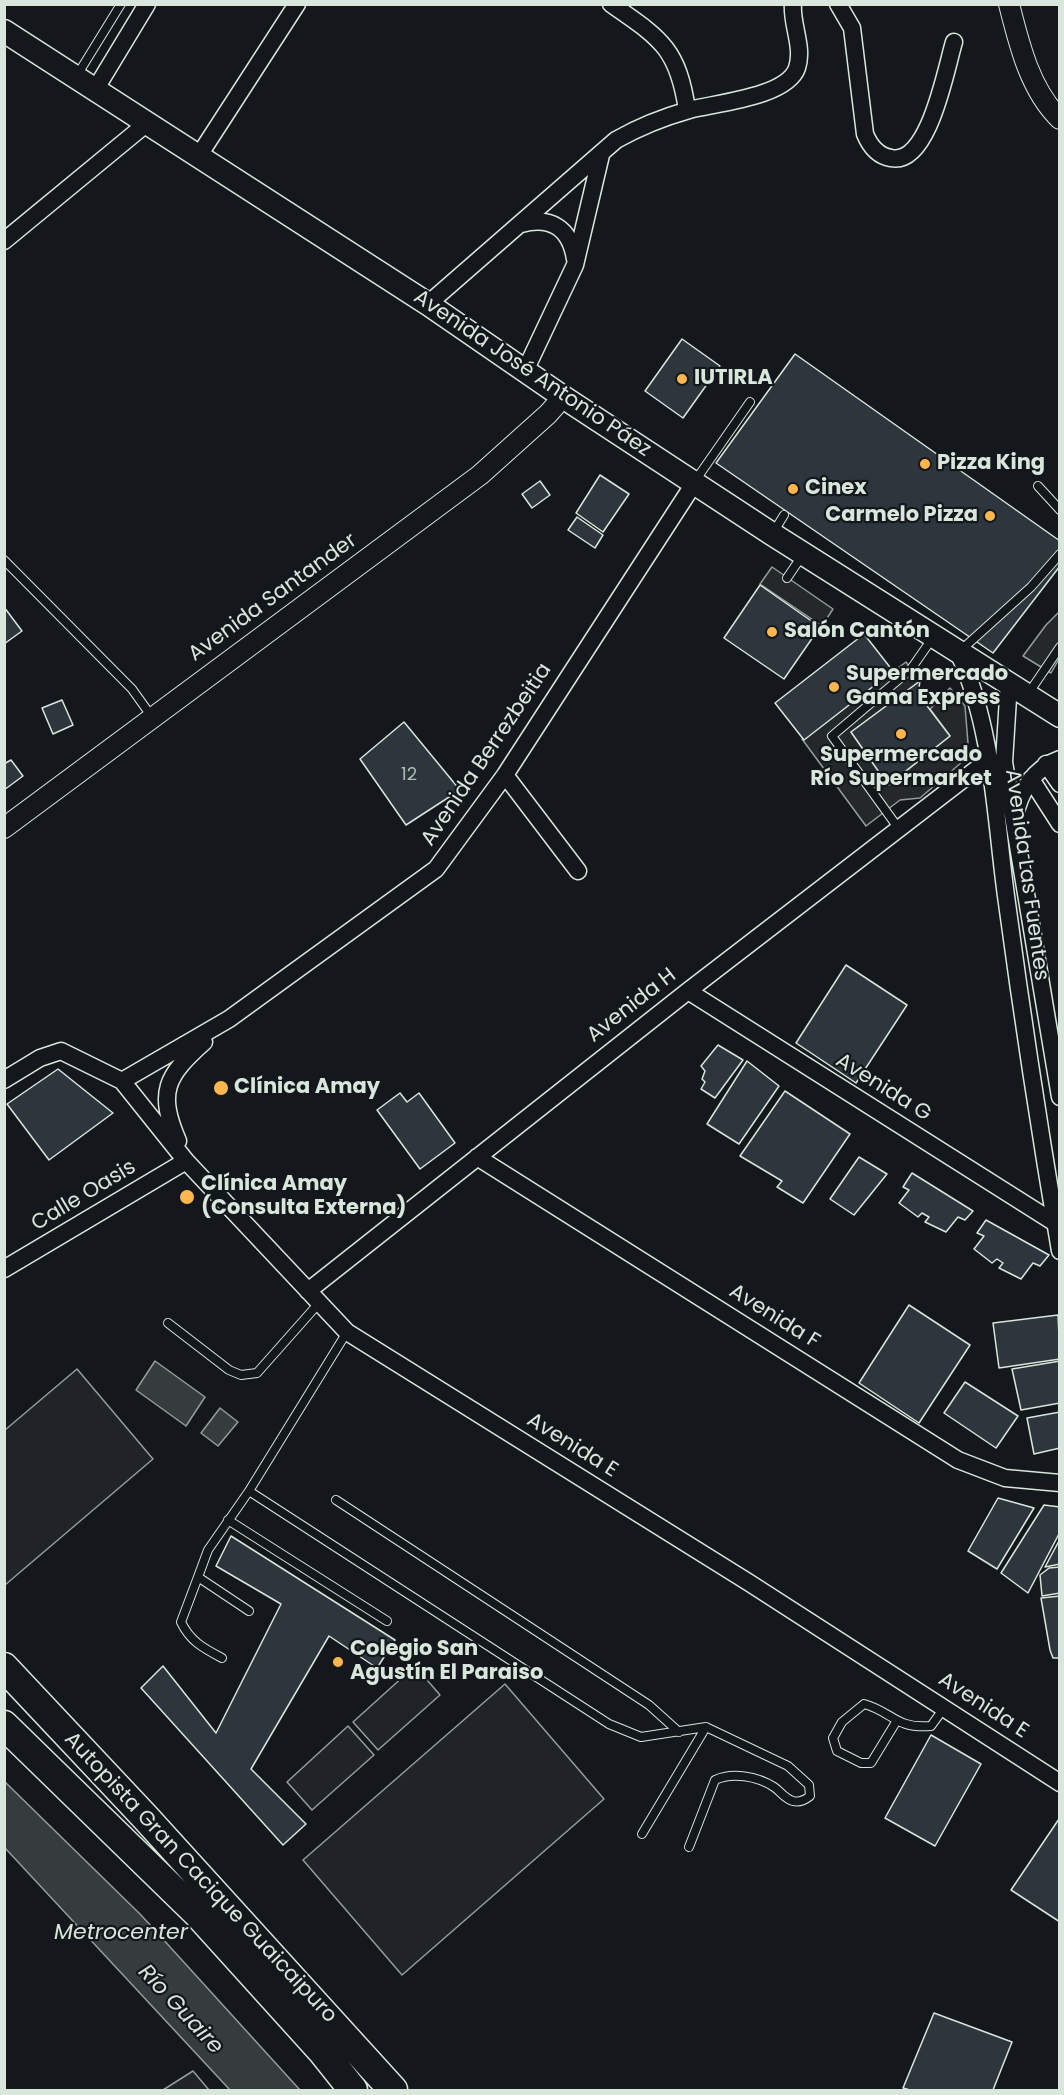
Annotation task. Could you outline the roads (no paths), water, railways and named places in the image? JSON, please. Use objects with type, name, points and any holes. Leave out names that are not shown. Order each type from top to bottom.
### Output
[{"type":"highway","name":"Autopista Gran Cacique Guaicaipuro","points":[[4,1666],[393,2089]]},
{"type":"highway","name":"Autopista Gran Cacique Guaicaipuro","points":[[7,1728],[199,1915],[322,2051],[353,2091]]},
{"type":"main road","name":"Avenida José Antonio Páez","points":[[4,31],[428,304],[563,397],[694,482],[778,524],[803,553],[1059,716]]},
{"type":"street","points":[[95,90],[147,4]]},
{"type":"street","points":[[198,157],[297,4]]},
{"type":"street","points":[[611,4],[655,35],[673,57],[683,85],[687,110]]},
{"type":"street","points":[[838,4],[852,28],[865,134],[870,145],[881,155],[894,159],[909,154],[921,142],[930,125],[954,42]]},
{"type":"street","points":[[1009,4],[1031,75],[1042,99],[1059,119]]},
{"type":"street","points":[[428,304],[616,140],[634,130],[687,110],[747,97],[788,81],[796,71],[800,59],[792,5]]},
{"type":"street","points":[[4,241],[146,124]]},
{"type":"street","points":[[525,371],[575,265],[601,155]]},
{"type":"street","points":[[520,224],[533,221],[560,227],[572,244],[575,265]]},
{"type":"street","name":"Avenida Santander","points":[[4,828],[480,475],[548,414],[563,397]]},
{"type":"street","name":"Avenida Berrezbeitia","points":[[122,1081],[229,1019],[436,869],[505,775],[694,482]]},
{"type":"street","name":"Avenida Las Fuentes","points":[[959,651],[975,688],[1057,1222],[1059,1251]]},
{"type":"street","name":"Avenida Las Fuentes","points":[[1018,688],[1004,762],[1059,1097]]},
{"type":"street","name":"Avenida H","points":[[314,1297],[477,1157],[987,761]]},
{"type":"street","points":[[1013,824],[1018,804],[1031,779],[1053,762],[1059,784]]},
{"type":"street","points":[[505,775],[578,871]]},
{"type":"street","points":[[1031,779],[1059,825]]},
{"type":"street","name":"Avenida G","points":[[688,991],[1057,1222]]},
{"type":"street","name":"Avenida Berrezbeitia","points":[[186,1161],[170,1123],[167,1105],[172,1074],[182,1061],[229,1019]]},
{"type":"street","points":[[4,1080],[40,1058],[61,1051],[122,1081]]},
{"type":"street","name":"Avenida E","points":[[122,1081],[186,1161],[347,1332],[1059,1781]]},
{"type":"street","name":"Avenida F","points":[[477,1157],[958,1460],[1005,1478],[1059,1483]]},
{"type":"street","name":"Calle Oasis","points":[[4,1269],[186,1161]]},
{"type":"lane","points":[[76,77],[122,4]]},
{"type":"lane","points":[[694,482],[750,402]]},
{"type":"lane","points":[[1038,486],[1059,510]]},
{"type":"lane","points":[[787,578],[803,553]]},
{"type":"lane","points":[[959,651],[1031,588],[1059,554]]},
{"type":"lane","points":[[4,560],[132,689],[152,717]]},
{"type":"lane","points":[[899,829],[832,736],[911,669],[934,636]]},
{"type":"lane","points":[[1018,688],[1059,647]]},
{"type":"lane","points":[[168,1323],[229,1370],[241,1375],[257,1374],[314,1297]]},
{"type":"lane","points":[[222,1658],[199,1646],[188,1635],[181,1622],[207,1550],[249,1491],[347,1332]]},
{"type":"lane","points":[[249,1491],[609,1724],[641,1737],[706,1727],[788,1766],[809,1785],[810,1796],[804,1801],[794,1801],[773,1786],[728,1774],[715,1780],[710,1787],[689,1847]]},
{"type":"lane","points":[[336,1500],[649,1705],[679,1732]]},
{"type":"lane","points":[[228,1521],[387,1621]]},
{"type":"lane","points":[[198,1577],[249,1611]]},
{"type":"lane","points":[[896,1722],[871,1763],[861,1763],[837,1751],[833,1738],[842,1722],[864,1704],[876,1708],[896,1722],[914,1728],[931,1726],[944,1708]]},
{"type":"lane","points":[[642,1834],[706,1727]]},
{"type":"water","points":[[155,1361],[205,1397],[186,1426],[136,1390]]},
{"type":"water","points":[[220,1408],[238,1422],[218,1446],[201,1433]]},
{"type":"water","name":"Metrocenter","points":[[4,1781],[141,1915],[300,2090],[230,2090],[5,1848]]},
{"type":"place","name":"IUTIRLA","points":[[682,379]]},
{"type":"place","name":"Pizza King","points":[[925,464]]},
{"type":"place","name":"Cinex","points":[[793,489]]},
{"type":"place","name":"Carmelo Pizza","points":[[990,516]]},
{"type":"place","name":"Salón Cantón","points":[[772,632]]},
{"type":"place","name":"Supermercado Gama Express","points":[[834,687]]},
{"type":"place","name":"Supermercado Río Supermarket","points":[[901,734]]},
{"type":"place","name":"Clínica Amay","points":[[221,1088]]},
{"type":"place","name":"Clínica Amay (Consulta Externa)","points":[[187,1197]]},
{"type":"place","name":"Colegio San Agustín El Paraiso","points":[[338,1662]]},
{"type":"water label","name":"Río Guaire","points":[[180,2010]]}]
